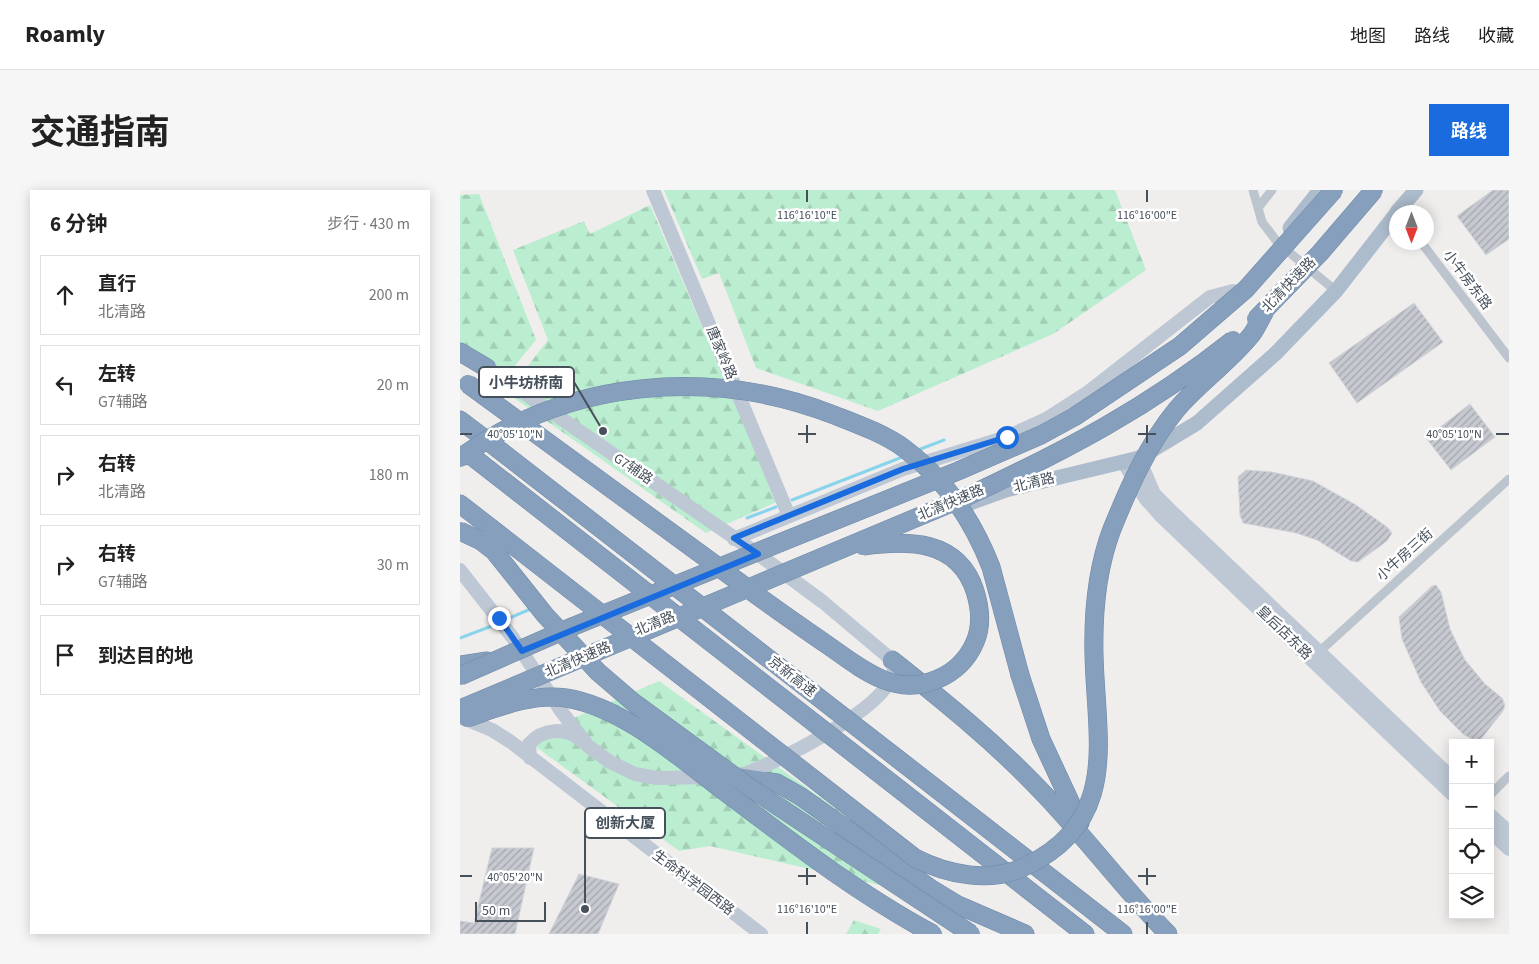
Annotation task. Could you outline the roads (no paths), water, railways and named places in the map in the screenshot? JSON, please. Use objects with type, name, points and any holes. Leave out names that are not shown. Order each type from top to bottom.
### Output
[{"type":"highway","name":"北清快速路","points":[[460,677],[574,626],[966,467],[1041,435],[1074,418],[1180,346],[1246,289],[1334,190]]},
{"type":"highway","name":"北清快速路","points":[[460,709],[968,496],[1087,439],[1138,408],[1203,362],[1265,311],[1343,228],[1374,190]]},
{"type":"highway","points":[[460,504],[915,858],[932,867],[962,875],[1002,874],[1042,858],[1071,833],[1085,813],[1096,778],[1100,745],[1094,653],[1097,591],[1111,532],[1126,494],[1150,448],[1177,410],[1252,334],[1265,311]]},
{"type":"highway","points":[[460,351],[486,368]]},
{"type":"highway","points":[[464,382],[769,604],[866,671],[884,680],[909,685],[942,679],[957,668],[975,641],[980,613],[973,585],[967,573],[956,561],[938,549],[924,544],[880,544],[840,550]]},
{"type":"highway","points":[[463,453],[498,433],[563,404],[598,394],[630,390],[714,388],[751,391],[814,407],[839,416],[904,448],[929,471],[960,505],[981,542],[991,566],[1029,708],[1048,757],[1090,844]]},
{"type":"highway","name":"京新高速","points":[[460,420],[1123,934]]},
{"type":"highway","name":"京新高速","points":[[463,453],[1085,934]]},
{"type":"highway","points":[[460,531],[481,541],[494,551],[534,601],[585,657],[633,702],[744,784],[971,934]]},
{"type":"highway","points":[[460,665],[515,654]]},
{"type":"highway","points":[[892,660],[967,720],[1006,756],[1090,844],[1140,906],[1168,934]]},
{"type":"highway","points":[[460,719],[528,699],[565,698],[593,705],[656,740],[871,899],[934,934]]},
{"type":"highway","points":[[736,777],[777,783],[800,796],[930,888],[958,905],[1025,934]]},
{"type":"main road","name":"北清路","points":[[515,654],[958,474],[1034,440],[1074,419],[1115,393],[1162,358],[1203,323],[1278,243],[1320,190]]},
{"type":"main road","name":"北清路","points":[[1404,205],[1416,190]]},
{"type":"main road","name":"北清路","points":[[460,703],[782,572],[1006,490],[1139,458],[1197,423],[1222,403],[1275,354],[1336,291],[1389,224]]},
{"type":"street","name":"唐家岭路","points":[[653,190],[789,516]]},
{"type":"street","points":[[1253,190],[1262,222],[1278,243],[1336,291]]},
{"type":"street","points":[[1258,208],[1272,190]]},
{"type":"street","name":"小牛房东路","points":[[1428,250],[1509,358]]},
{"type":"street","points":[[734,538],[903,469],[1007,437],[1048,418],[1088,393],[1210,297],[1233,291]]},
{"type":"street","name":"G7辅路","points":[[486,368],[758,554],[823,602],[892,660]]},
{"type":"street","name":"皇后店东路","points":[[1139,458],[1154,494],[1449,775]]},
{"type":"street","name":"皇后店东路","points":[[1124,463],[1145,498],[1162,517],[1449,791]]},
{"type":"street","name":"小牛房三街","points":[[1320,652],[1509,479]]},
{"type":"street","points":[[460,570],[515,654],[535,672],[588,746]]},
{"type":"street","points":[[530,758],[529,744],[534,738],[553,730],[568,731],[610,762],[634,774],[657,778],[736,777],[756,770],[842,725],[886,688],[894,674],[892,660]]},
{"type":"street","name":"生命科学园西路","points":[[460,719],[492,730],[761,934]]},
{"type":"street","points":[[1494,791],[1509,776]]},
{"type":"street","points":[[1494,819],[1509,832]]},
{"type":"street","points":[[1494,835],[1509,849]]},
{"type":"waterway","points":[[918,450],[944,440]]},
{"type":"waterway","points":[[792,500],[905,456]]},
{"type":"waterway","points":[[747,518],[776,507]]},
{"type":"waterway","points":[[505,620],[533,608]]},
{"type":"waterway","points":[[460,638],[497,624]]},
{"type":"place","name":"小牛坊桥南","points":[[603,431]]},
{"type":"place","name":"创新大厦","points":[[585,909]]}]
